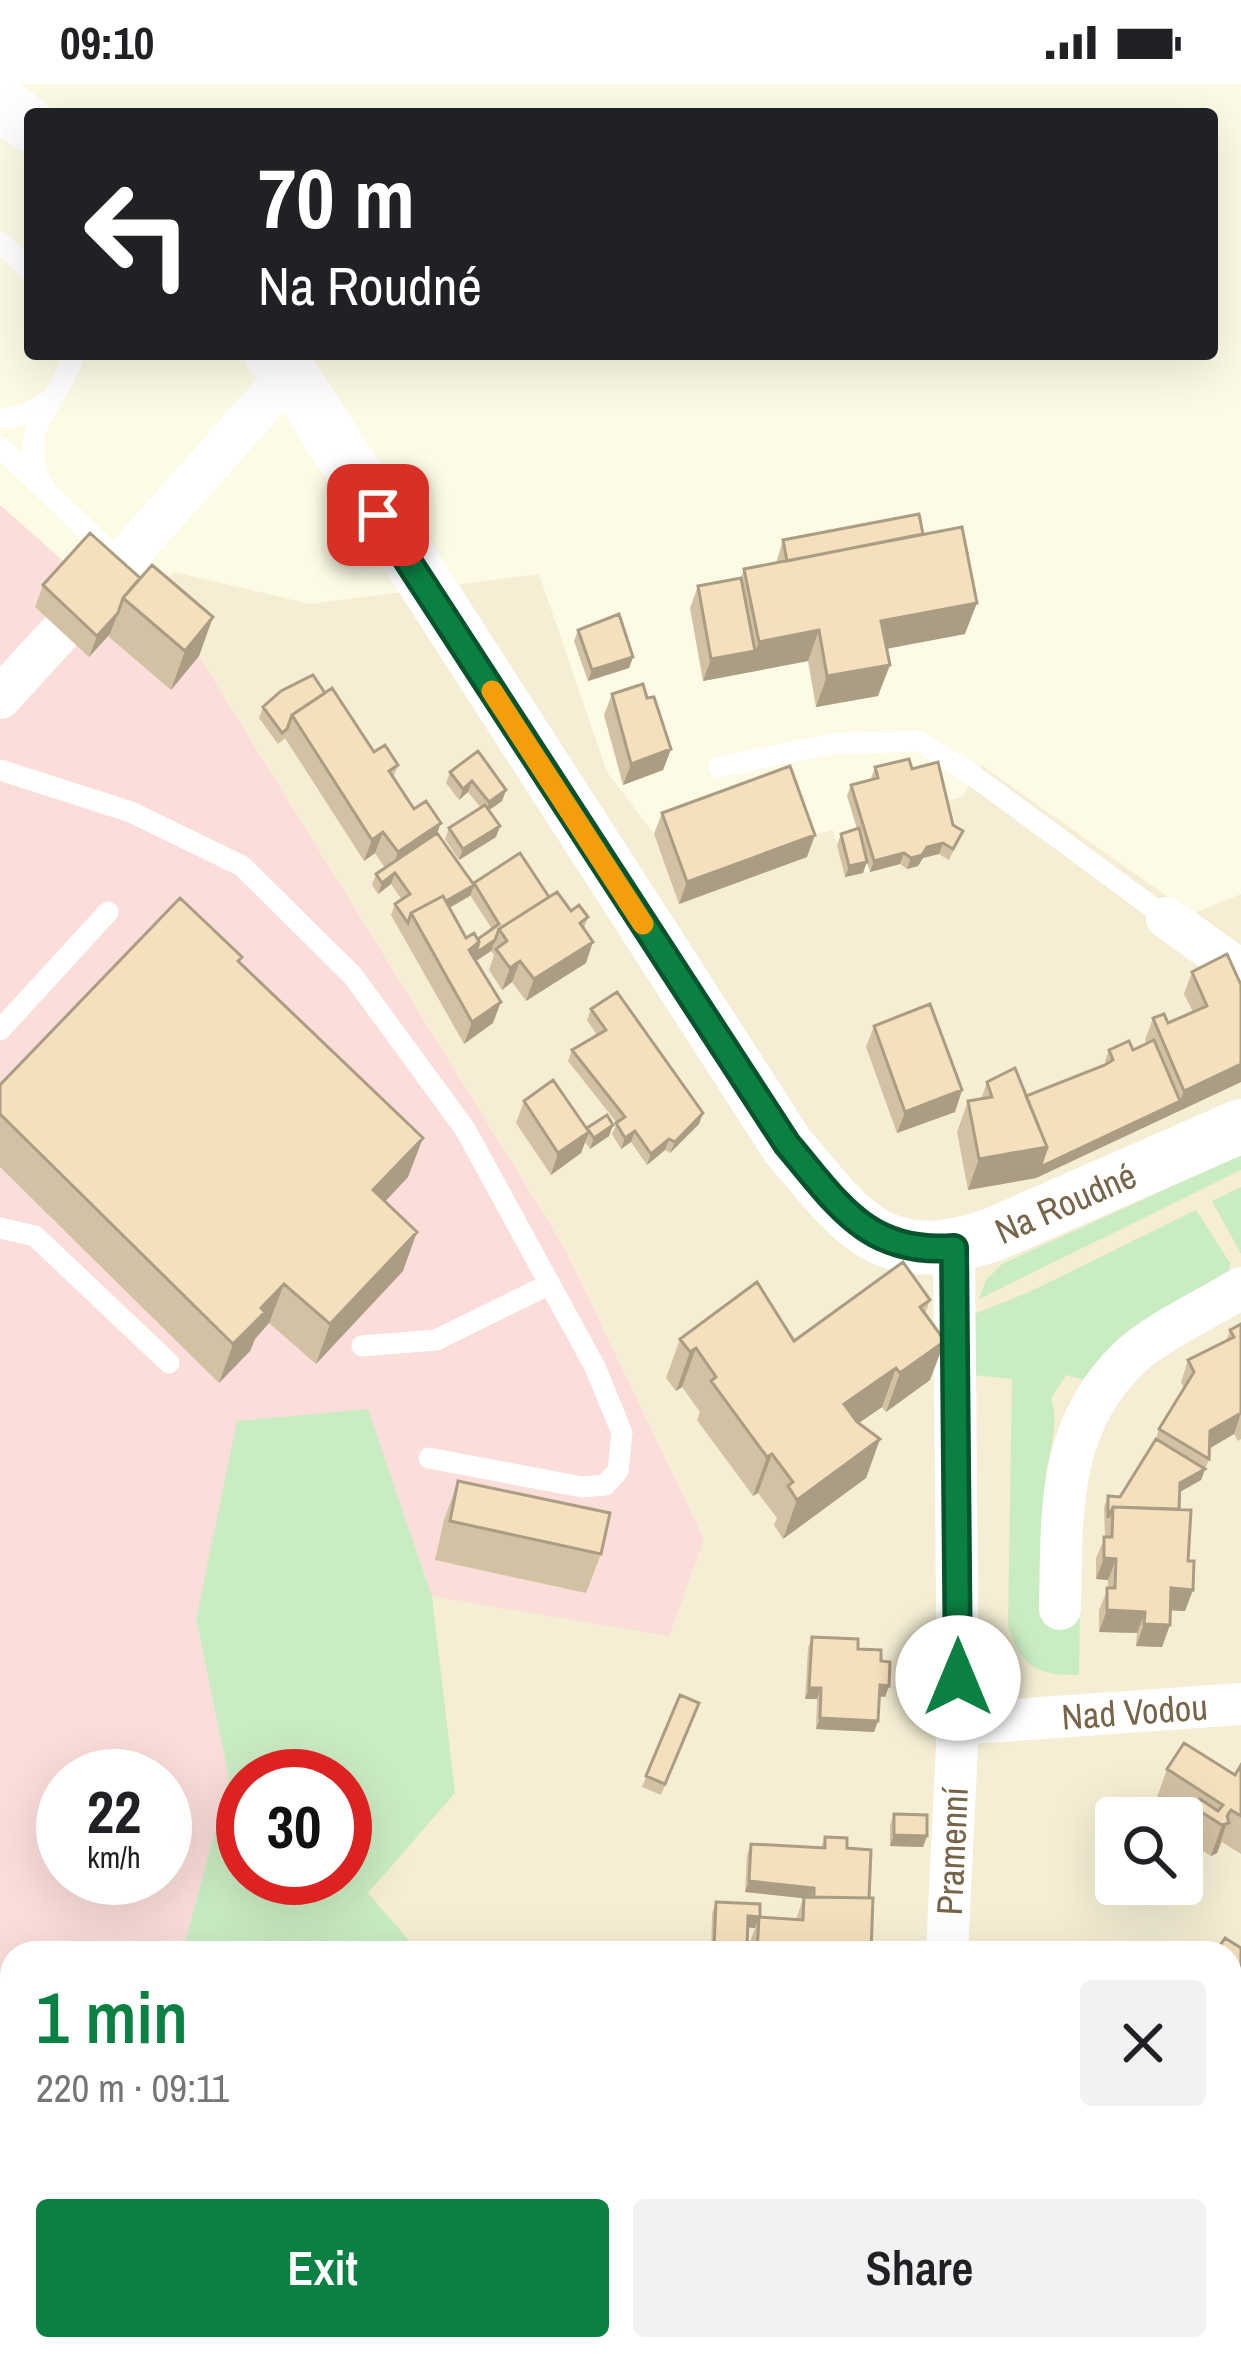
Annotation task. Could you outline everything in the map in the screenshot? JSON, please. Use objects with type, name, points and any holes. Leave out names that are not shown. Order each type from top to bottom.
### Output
[{"type":"street","points":[[115,570],[280,364]]},
{"type":"street","name":"Na Roudné","points":[[280,364],[787,1144],[848,1217],[868,1231],[912,1248],[954,1248],[1241,1126]]},
{"type":"street","points":[[7,676],[62,631]]},
{"type":"street","points":[[1167,918],[1241,971]]},
{"type":"street","name":"Pramenní","points":[[948,1941],[958,1724],[954,1248]]},
{"type":"street","points":[[1060,1609],[1062,1494],[1081,1421],[1131,1356],[1241,1288]]},
{"type":"street","name":"Nad Vodou","points":[[958,1724],[1241,1704]]},
{"type":"lane","points":[[0,242],[24,264]]},
{"type":"lane","points":[[46,491],[32,448],[35,423],[63,382],[71,360]]},
{"type":"lane","points":[[0,419],[26,414],[48,401]]},
{"type":"lane","points":[[0,447],[115,570]]},
{"type":"lane","points":[[719,767],[831,744],[919,741],[1167,918]]},
{"type":"lane","points":[[0,770],[131,812],[242,866],[353,976],[466,1130],[595,1367],[622,1433],[618,1471],[605,1485],[582,1487],[429,1458]]},
{"type":"lane","points":[[0,1030],[108,911]]},
{"type":"lane","points":[[0,1228],[35,1236],[169,1363]]},
{"type":"lane","points":[[362,1346],[436,1340],[550,1284]]},
{"type":"shaded area","points":[[0,505],[70,567],[137,604],[199,656],[564,1247],[704,1539],[669,1636],[432,1596],[368,1410],[196,1619],[223,1749],[216,1749],[216,1827],[185,1941],[0,1941]]},
{"type":"shaded area","points":[[174,572],[310,604],[539,574],[607,772],[654,834],[680,903],[800,838],[833,830],[846,877],[900,864],[907,869],[918,866],[923,858],[939,854],[943,803],[963,796],[981,765],[1192,914],[1241,894],[1241,1941],[185,1941],[216,1827],[216,1905],[372,1905],[372,1749],[223,1749],[196,1619],[704,1539],[564,1247],[199,656],[137,604]]},
{"type":"green space","points":[[1241,1155],[1241,1170],[979,1299],[986,1280],[1002,1264]]},
{"type":"green space","points":[[1241,1187],[1241,1254],[1212,1201]]},
{"type":"green space","points":[[1196,1210],[1230,1263],[1229,1279],[1091,1382],[1066,1375],[1051,1398],[1055,1419],[1045,1483],[1041,1609],[1080,1611],[1079,1675],[1041,1671],[1019,1652],[1008,1626],[1012,1379],[973,1375],[974,1314]]},
{"type":"green space","points":[[368,1409],[432,1596],[455,1793],[372,1888],[372,1749],[223,1749],[196,1619],[237,1421]]},
{"type":"green space","points":[[216,1827],[216,1905],[372,1905],[372,1898],[410,1941],[185,1941]]},
{"type":"building","points":[[919,514],[923,534],[787,561],[783,540]]},
{"type":"building","points":[[962,527],[977,603],[881,621],[890,665],[827,676],[819,630],[759,642],[744,569]]},
{"type":"building","points":[[90,533],[140,578],[97,636],[43,585]]},
{"type":"building","points":[[152,565],[213,617],[185,651],[123,598]]},
{"type":"building","points":[[741,578],[755,651],[711,659],[698,586]]},
{"type":"building","points":[[619,614],[633,657],[592,670],[578,630]]},
{"type":"building","points":[[313,675],[325,693],[292,715],[282,733],[263,707],[281,691]]},
{"type":"building","points":[[643,684],[647,698],[654,697],[671,749],[631,764],[612,694]]},
{"type":"building","points":[[332,688],[374,752],[385,745],[398,765],[389,771],[414,809],[426,801],[441,823],[398,852],[383,832],[372,840],[292,715]]},
{"type":"building","points":[[478,751],[506,790],[489,802],[472,781],[463,789],[450,772]]},
{"type":"building","points":[[909,759],[912,769],[938,762],[953,825],[963,831],[953,849],[943,843],[911,858],[904,853],[874,861],[851,785],[878,778],[875,767]]},
{"type":"building","points":[[790,766],[815,835],[687,882],[662,813]]},
{"type":"building","points":[[485,805],[500,826],[463,849],[449,828]]},
{"type":"building","points":[[859,828],[867,862],[849,866],[841,834]]},
{"type":"building","points":[[437,833],[474,885],[411,913],[408,923],[395,904],[410,894],[395,873],[382,883],[376,874]]},
{"type":"building","points":[[520,853],[549,897],[499,929],[495,940],[476,953],[478,939],[499,924],[474,883]]},
{"type":"building","points":[[557,892],[571,911],[579,905],[588,917],[580,923],[593,942],[534,979],[520,961],[510,968],[496,949],[507,941],[499,929]]},
{"type":"building","points":[[443,896],[466,938],[474,933],[479,942],[469,950],[501,1002],[472,1022],[411,913]]},
{"type":"building","points":[[180,898],[242,957],[238,961],[423,1138],[373,1190],[417,1232],[330,1324],[284,1284],[261,1308],[265,1312],[233,1344],[0,1114],[0,1085]]},
{"type":"building","points":[[1227,954],[1241,985],[1241,1064],[1184,1091],[1153,1018],[1164,1014],[1168,1023],[1207,1006],[1192,972]]},
{"type":"building","points":[[617,992],[703,1113],[675,1142],[669,1139],[651,1154],[635,1131],[625,1138],[616,1123],[625,1117],[572,1050],[606,1030],[591,1009]]},
{"type":"building","points":[[930,1004],[962,1090],[905,1112],[874,1026]]},
{"type":"building","points":[[1154,1040],[1180,1101],[1040,1167],[1047,1147],[1026,1096],[1105,1065],[1113,1060],[1109,1050],[1129,1041],[1133,1050]]},
{"type":"building","points":[[1015,1068],[1047,1147],[979,1159],[968,1101],[992,1097],[987,1082]]},
{"type":"building","points":[[553,1080],[589,1132],[558,1153],[524,1101]]},
{"type":"building","points":[[607,1115],[613,1125],[594,1138],[587,1128]]},
{"type":"building","points":[[903,1262],[930,1300],[920,1307],[945,1341],[844,1404],[857,1422],[880,1439],[797,1500],[788,1486],[793,1482],[772,1454],[767,1457],[711,1381],[716,1377],[696,1348],[690,1352],[680,1339],[757,1282],[794,1341]]},
{"type":"building","points":[[1241,1324],[1241,1413],[1210,1431],[1209,1459],[1159,1429],[1194,1372],[1188,1360],[1234,1337],[1230,1330]]},
{"type":"building","points":[[1156,1439],[1205,1469],[1180,1483],[1179,1509],[1113,1507],[1108,1518],[1108,1496],[1120,1497]]},
{"type":"building","points":[[458,1481],[610,1513],[601,1554],[450,1521]]},
{"type":"building","points":[[1113,1507],[1191,1510],[1188,1561],[1194,1561],[1193,1590],[1171,1588],[1170,1625],[1144,1624],[1145,1612],[1107,1610],[1107,1588],[1115,1588],[1116,1559],[1104,1558],[1104,1537],[1112,1537]]},
{"type":"building","points":[[812,1637],[858,1639],[858,1649],[881,1650],[881,1661],[890,1662],[889,1686],[880,1685],[878,1721],[820,1718],[821,1688],[809,1688]]},
{"type":"building","points":[[680,1695],[699,1703],[665,1784],[646,1776]]},
{"type":"building","points":[[1184,1743],[1235,1775],[1241,1765],[1241,1816],[1231,1810],[1229,1823],[1222,1825],[1203,1813],[1203,1801],[1218,1811],[1223,1805],[1167,1769]]},
{"type":"building","points":[[894,1814],[927,1815],[927,1836],[894,1835]]},
{"type":"building","points":[[825,1837],[847,1838],[847,1848],[871,1850],[869,1898],[814,1897],[814,1888],[749,1881],[751,1844],[825,1848]]},
{"type":"building","points":[[804,1897],[873,1898],[871,1941],[758,1941],[759,1917],[803,1920]]},
{"type":"building","points":[[716,1902],[760,1904],[760,1917],[748,1916],[747,1941],[714,1941]]},
{"type":"slow traffic","points":[[492,691],[643,924]]},
{"type":"route","points":[[378,515],[787,1144],[848,1217],[868,1231],[912,1248],[954,1248],[958,1678]]}]
